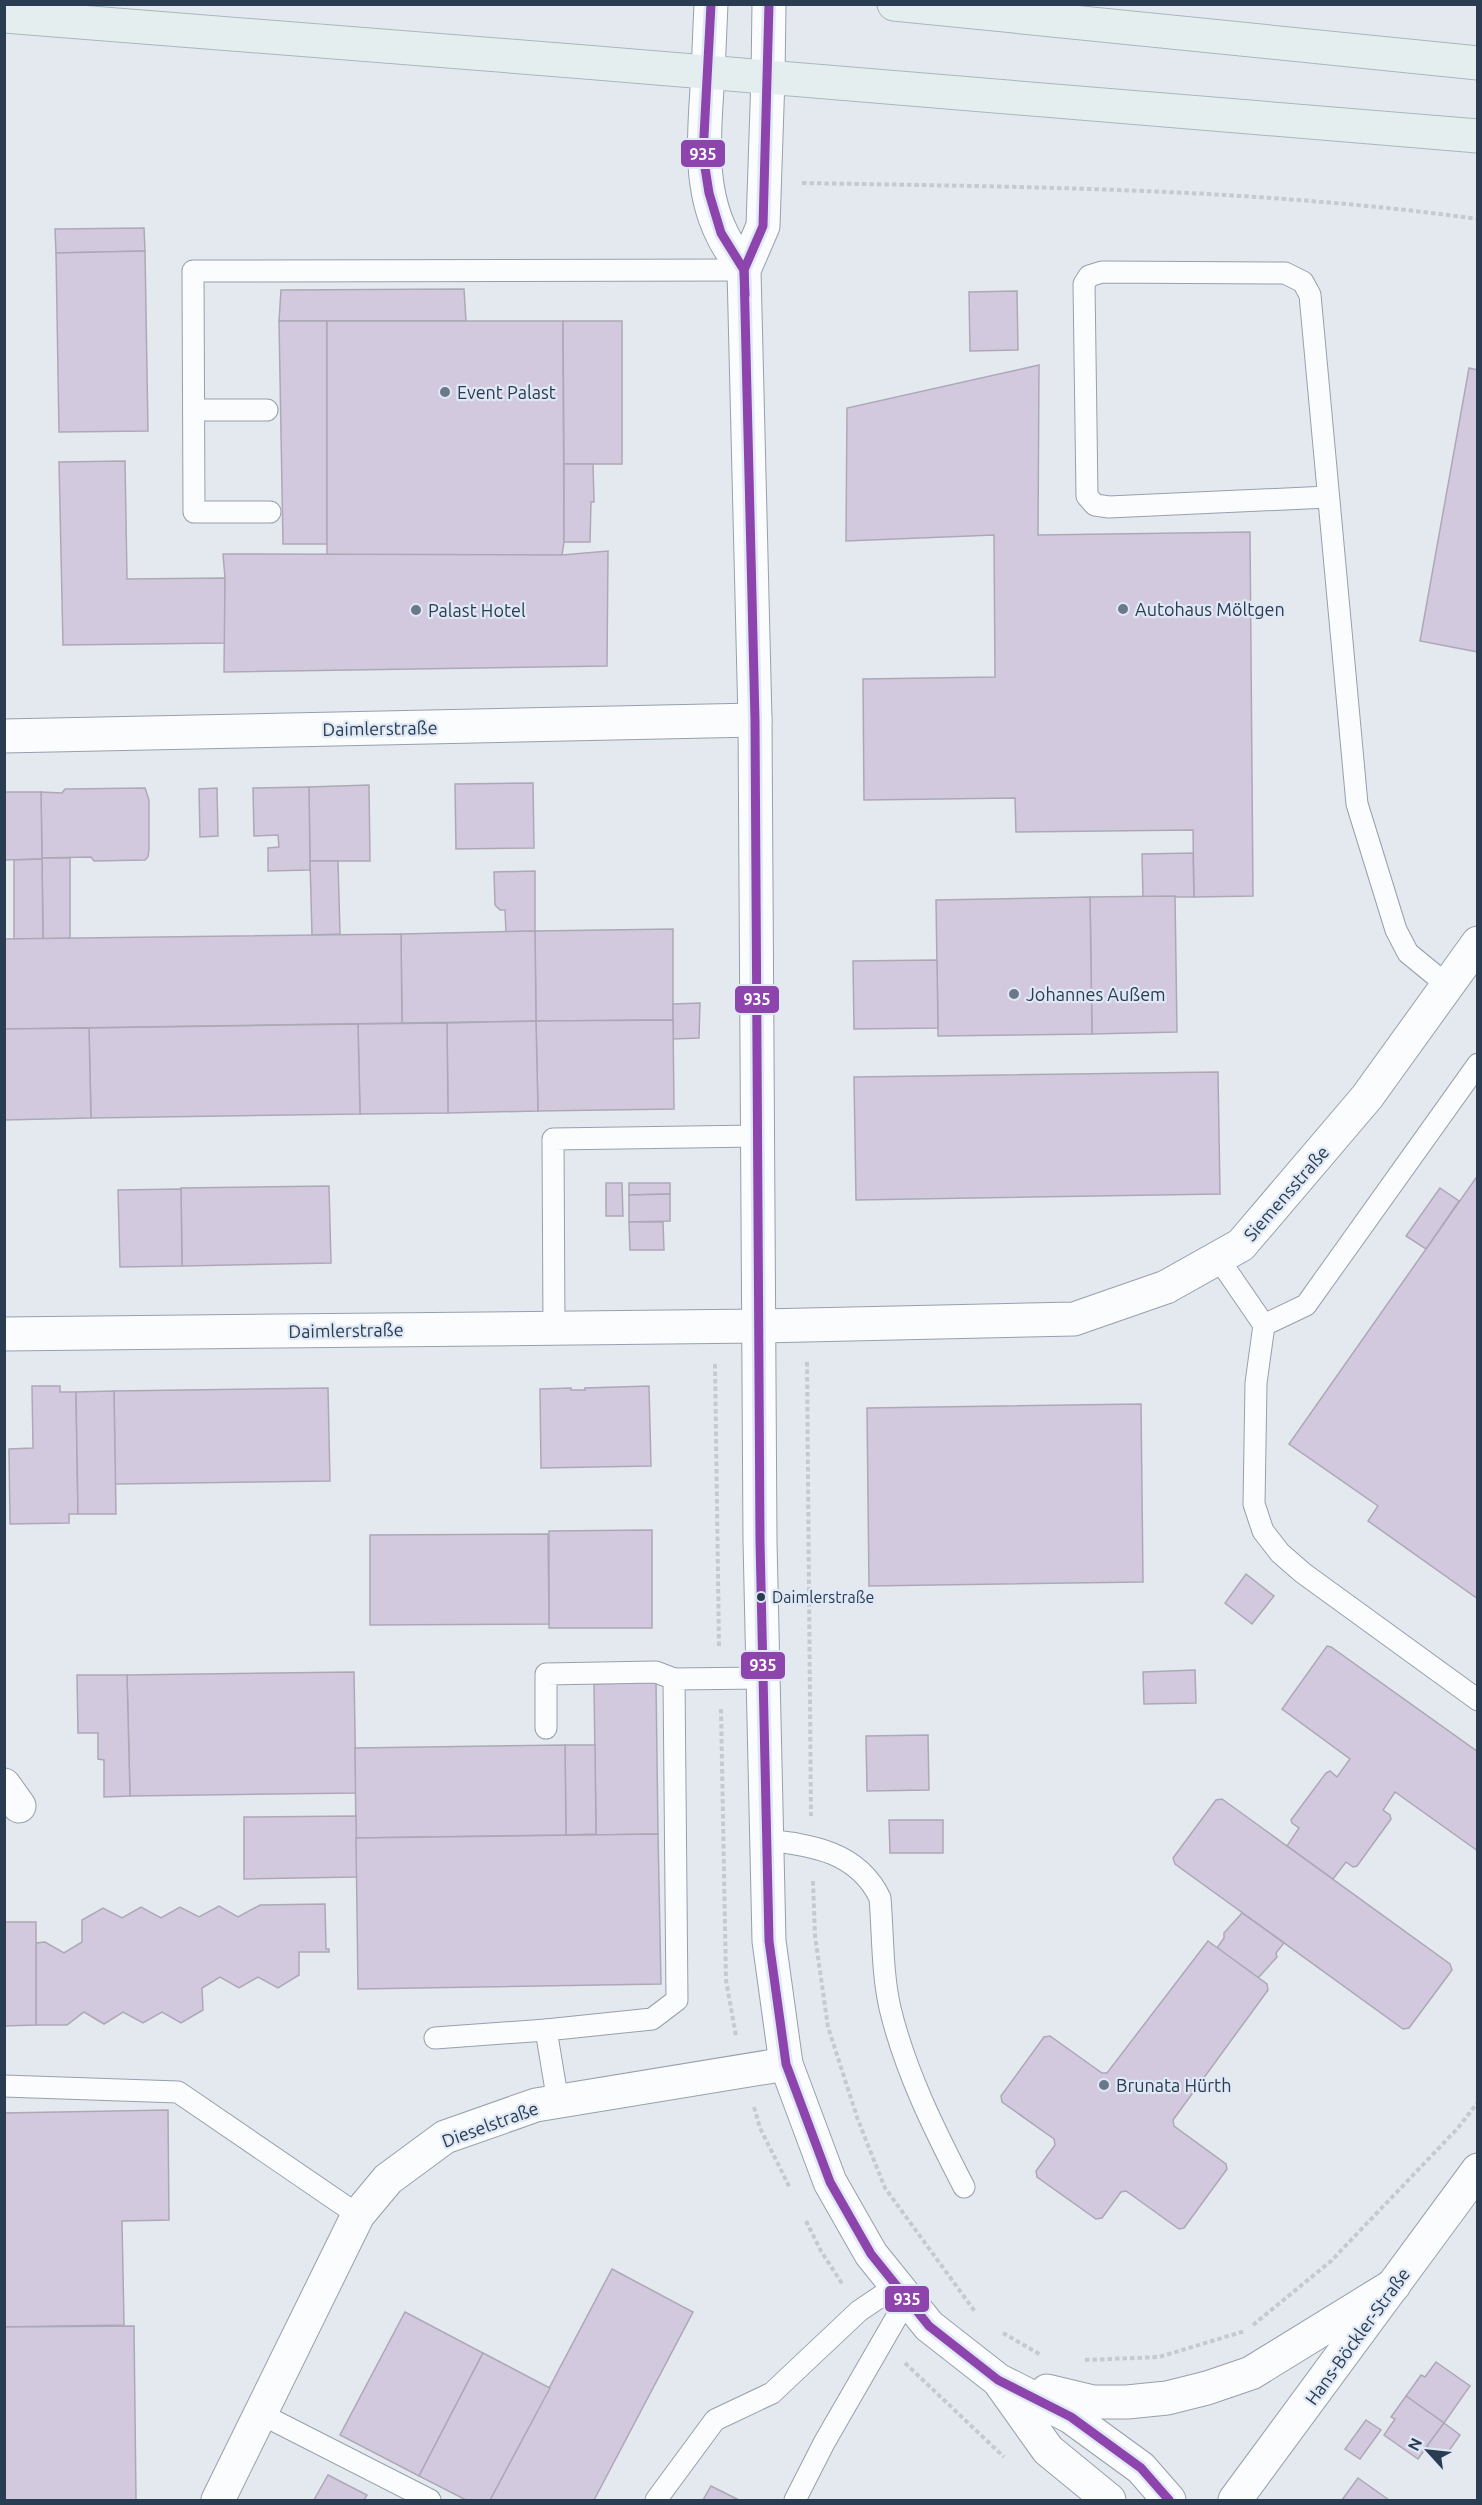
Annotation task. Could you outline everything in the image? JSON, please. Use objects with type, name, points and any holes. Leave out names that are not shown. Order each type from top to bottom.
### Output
[{"type":"main road","points":[[894,4],[1478,63]]},
{"type":"main road","points":[[4,16],[1478,136]]},
{"type":"street","points":[[711,4],[703,155],[709,193],[721,233],[744,270]]},
{"type":"street","points":[[769,4],[763,226],[744,270],[755,720],[763,1677],[769,1941],[786,2064],[830,2182],[871,2254],[929,2326],[998,2380],[1071,2417],[1141,2468],[1169,2500]]},
{"type":"street","name":"Daimlerstraße","points":[[4,736],[755,720]]},
{"type":"street","name":"Siemensstraße","points":[[759,1326],[1074,1319],[1166,1287],[1241,1245],[1368,1097],[1478,943]]},
{"type":"street","name":"Daimlerstraße","points":[[4,1334],[759,1326]]},
{"type":"street","name":"Dieselstraße","points":[[218,2500],[358,2215],[388,2179],[445,2137],[536,2105],[786,2064]]},
{"type":"street","name":"Hans-Böckler-Straße","points":[[1235,2500],[1478,2170]]},
{"type":"street","points":[[998,2380],[1094,2402],[1127,2402],[1167,2398],[1207,2388],[1251,2373],[1394,2285]]},
{"type":"street","points":[[998,2380],[1048,2450],[1109,2500]]},
{"type":"lane","points":[[270,512],[194,512],[193,271],[744,270]]},
{"type":"lane","points":[[1328,498],[1108,507],[1095,505],[1087,496],[1084,284],[1089,276],[1102,272],[1285,273],[1302,282],[1310,295],[1357,804],[1396,930],[1408,954],[1447,985]]},
{"type":"lane","points":[[194,410],[267,410]]},
{"type":"lane","points":[[1264,1325],[1306,1305],[1478,1064]]},
{"type":"lane","points":[[554,1328],[553,1138],[757,1136]]},
{"type":"lane","points":[[1218,1258],[1264,1325],[1256,1383],[1254,1504],[1263,1531],[1280,1553],[1303,1574],[1478,1700]]},
{"type":"lane","points":[[546,1728],[546,1674],[656,1672],[674,1679],[763,1677]]},
{"type":"lane","points":[[435,2037],[546,2030],[652,2019],[677,2000],[674,1679]]},
{"type":"lane","points":[[767,1840],[812,1845],[830,1852],[848,1862],[875,1888],[880,1898],[888,1994],[894,2021],[937,2135],[964,2187]]},
{"type":"lane","points":[[546,2030],[558,2102]]},
{"type":"lane","points":[[4,2086],[178,2092],[358,2215]]},
{"type":"lane","points":[[656,2500],[715,2420],[772,2393],[859,2311],[901,2292]]},
{"type":"lane","points":[[795,2500],[901,2292]]},
{"type":"lane","points":[[261,2414],[430,2500]]},
{"type":"path","points":[[766,151],[795,153],[801,183],[1186,193],[1275,198],[1478,219]]},
{"type":"path","points":[[1159,2357],[1246,2330],[1255,2324],[1331,2262],[1458,2128],[1478,2102]]},
{"type":"building","points":[[144,228],[145,251],[56,253],[55,229]]},
{"type":"building","points":[[145,251],[148,431],[59,432],[56,253]]},
{"type":"building","points":[[464,289],[466,321],[279,321],[281,290]]},
{"type":"building","points":[[1017,291],[1018,350],[970,351],[969,292]]},
{"type":"building","points":[[279,321],[327,321],[327,544],[283,544]]},
{"type":"building","name":"Event Palast","points":[[327,321],[563,321],[564,542],[562,555],[327,556]]},
{"type":"building","points":[[563,321],[622,321],[622,464],[564,464]]},
{"type":"building","name":"Autohaus Möltgen","points":[[1039,365],[1038,535],[1250,532],[1253,896],[1194,897],[1193,830],[1016,832],[1015,798],[864,800],[863,679],[995,677],[994,535],[846,541],[847,408]]},
{"type":"building","points":[[1469,368],[1478,370],[1478,652],[1420,641]]},
{"type":"building","points":[[125,461],[127,579],[225,578],[225,643],[63,645],[59,462]]},
{"type":"building","points":[[564,464],[593,464],[594,502],[591,502],[590,542],[564,542]]},
{"type":"building","name":"Palast Hotel","points":[[608,551],[607,666],[224,672],[223,554],[562,555]]},
{"type":"building","points":[[533,783],[534,848],[456,849],[455,784]]},
{"type":"building","points":[[369,785],[370,861],[310,861],[309,787]]},
{"type":"building","points":[[309,787],[310,870],[268,871],[268,848],[279,847],[278,835],[254,836],[253,788]]},
{"type":"building","points":[[145,788],[149,800],[149,849],[145,860],[94,861],[91,857],[42,858],[41,792],[62,793],[65,789]]},
{"type":"building","points":[[217,788],[218,836],[200,837],[199,789]]},
{"type":"building","points":[[4,792],[41,792],[42,859],[4,860]]},
{"type":"building","points":[[1193,853],[1194,897],[1143,897],[1142,854]]},
{"type":"building","points":[[42,858],[70,858],[70,938],[43,939]]},
{"type":"building","points":[[42,859],[43,939],[14,939],[14,860]]},
{"type":"building","points":[[310,861],[338,861],[340,934],[312,935]]},
{"type":"building","points":[[535,871],[535,931],[506,932],[505,910],[500,910],[495,905],[494,872]]},
{"type":"building","points":[[1175,896],[1177,1032],[1092,1034],[1090,897]]},
{"type":"building","name":"Johannes Außem","points":[[1090,897],[1092,1034],[938,1036],[936,900]]},
{"type":"building","points":[[673,929],[673,1020],[536,1021],[535,931]]},
{"type":"building","points":[[535,931],[536,1021],[402,1023],[401,934]]},
{"type":"building","points":[[401,934],[402,1023],[4,1029],[4,939]]},
{"type":"building","points":[[937,960],[938,1028],[854,1029],[853,961]]},
{"type":"building","points":[[700,1003],[699,1038],[673,1039],[673,1004]]},
{"type":"building","points":[[673,1020],[674,1109],[538,1111],[536,1021]]},
{"type":"building","points":[[536,1021],[538,1111],[448,1113],[447,1023]]},
{"type":"building","points":[[447,1023],[448,1113],[360,1114],[358,1024]]},
{"type":"building","points":[[358,1024],[360,1114],[91,1118],[89,1028]]},
{"type":"building","points":[[89,1028],[91,1118],[4,1120],[4,1029]]},
{"type":"building","points":[[1218,1072],[1220,1194],[856,1200],[854,1077]]},
{"type":"building","points":[[1478,1175],[1478,1599],[1368,1521],[1378,1506],[1289,1444]]},
{"type":"building","points":[[606,1183],[622,1183],[623,1216],[606,1216]]},
{"type":"building","points":[[629,1183],[670,1183],[670,1194],[629,1195]]},
{"type":"building","points":[[329,1186],[331,1263],[182,1266],[181,1188]]},
{"type":"building","points":[[1440,1188],[1459,1201],[1426,1249],[1406,1236]]},
{"type":"building","points":[[181,1189],[182,1266],[120,1267],[118,1190]]},
{"type":"building","points":[[670,1194],[670,1221],[629,1222],[629,1195]]},
{"type":"building","points":[[629,1222],[663,1222],[664,1250],[630,1250]]},
{"type":"building","points":[[32,1386],[60,1386],[60,1392],[76,1392],[78,1514],[69,1514],[69,1523],[10,1524],[9,1449],[33,1448]]},
{"type":"building","points":[[649,1386],[651,1466],[541,1468],[540,1389],[585,1390],[585,1388]]},
{"type":"building","points":[[328,1388],[330,1481],[115,1484],[114,1391]]},
{"type":"building","points":[[114,1391],[116,1514],[78,1514],[76,1392]]},
{"type":"building","points":[[1141,1404],[1143,1582],[869,1586],[867,1408]]},
{"type":"building","points":[[652,1530],[652,1628],[549,1628],[549,1531]]},
{"type":"building","points":[[548,1534],[549,1624],[370,1625],[370,1535]]},
{"type":"building","points":[[1246,1574],[1274,1596],[1252,1624],[1225,1603]]},
{"type":"building","points":[[1327,1646],[1478,1752],[1478,1851],[1395,1792],[1383,1810],[1390,1815],[1391,1819],[1357,1866],[1353,1867],[1346,1862],[1333,1879],[1287,1846],[1299,1828],[1291,1820],[1326,1773],[1330,1771],[1337,1777],[1350,1759],[1282,1709]]},
{"type":"building","points":[[1195,1670],[1196,1703],[1144,1704],[1143,1672]]},
{"type":"building","points":[[354,1672],[356,1793],[130,1796],[127,1675]]},
{"type":"building","points":[[77,1675],[127,1675],[130,1796],[104,1797],[104,1760],[98,1759],[98,1733],[78,1733]]},
{"type":"building","points":[[656,1682],[658,1834],[596,1835],[594,1684]]},
{"type":"building","points":[[928,1735],[929,1790],[867,1791],[866,1736]]},
{"type":"building","points":[[565,1745],[595,1745],[596,1834],[566,1835]]},
{"type":"building","points":[[565,1745],[566,1835],[356,1838],[355,1748]]},
{"type":"building","points":[[1222,1799],[1450,1964],[1452,1970],[1409,2028],[1403,2029],[1175,1864],[1173,1858],[1216,1800]]},
{"type":"building","points":[[356,1816],[357,1877],[244,1879],[244,1817]]},
{"type":"building","points":[[889,1820],[943,1820],[943,1853],[890,1853]]},
{"type":"building","points":[[658,1834],[661,1984],[358,1989],[356,1838]]},
{"type":"building","points":[[325,1904],[326,1949],[329,1949],[329,1952],[299,1952],[299,1975],[278,1988],[258,1977],[239,1988],[220,1977],[202,1988],[203,2010],[181,2023],[162,2012],[143,2023],[123,2012],[104,2024],[84,2012],[67,2025],[36,2025],[36,1943],[45,1942],[64,1953],[82,1942],[82,1920],[103,1908],[122,1918],[141,1907],[161,1918],[180,1907],[199,1917],[219,1906],[238,1917],[260,1905]]},
{"type":"building","points":[[1242,1913],[1284,1943],[1276,1953],[1277,1957],[1258,1978],[1217,1948],[1224,1938],[1224,1933]]},
{"type":"building","points":[[4,1922],[36,1922],[36,2025],[4,2026]]},
{"type":"building","name":"Brunata Hürth","points":[[1208,1941],[1267,1984],[1268,1990],[1173,2120],[1174,2126],[1226,2164],[1227,2169],[1184,2228],[1179,2229],[1126,2191],[1121,2192],[1102,2218],[1096,2219],[1037,2177],[1036,2171],[1055,2145],[1054,2139],[1002,2102],[1001,2096],[1044,2037],[1050,2036],[1102,2073],[1107,2073]]},
{"type":"building","points":[[168,2110],[169,2220],[122,2221],[124,2325],[4,2327],[4,2113]]},
{"type":"building","points":[[612,2269],[693,2312],[594,2500],[490,2500]]},
{"type":"building","points":[[405,2312],[483,2353],[419,2476],[340,2435]]},
{"type":"building","points":[[134,2326],[136,2500],[4,2500],[4,2327]]},
{"type":"building","points":[[483,2353],[550,2388],[490,2500],[466,2500],[419,2476]]},
{"type":"building","points":[[1436,2362],[1470,2386],[1444,2423],[1406,2396],[1421,2375],[1425,2377]]},
{"type":"building","points":[[1406,2396],[1444,2423],[1418,2459],[1384,2435],[1395,2419],[1391,2417]]},
{"type":"building","points":[[1366,2420],[1381,2430],[1360,2459],[1345,2449]]},
{"type":"building","points":[[1444,2423],[1460,2435],[1444,2458],[1427,2446]]},
{"type":"building","points":[[328,2475],[367,2495],[364,2500],[314,2500]]},
{"type":"building","points":[[1358,2478],[1389,2500],[1342,2500]]},
{"type":"building","points":[[711,2486],[739,2500],[703,2500]]},
{"type":"transit line","name":"935","points":[[711,4],[703,155],[709,193],[721,233],[744,270],[745,295]]},
{"type":"transit line","name":"935","points":[[769,4],[763,226],[744,270],[755,720],[760,1541],[769,1941],[786,2064],[830,2182],[871,2254],[929,2326],[998,2380],[1071,2417],[1141,2468],[1169,2500]]},
{"type":"place","name":"Event Palast","points":[[445,392]]},
{"type":"place","name":"Autohaus Möltgen","points":[[1123,609]]},
{"type":"place","name":"Palast Hotel","points":[[416,610]]},
{"type":"place","name":"Johannes Außem","points":[[1014,994]]},
{"type":"place","name":"Daimlerstraße","points":[[761,1597]]},
{"type":"place","name":"Brunata Hürth","points":[[1104,2085]]}]
